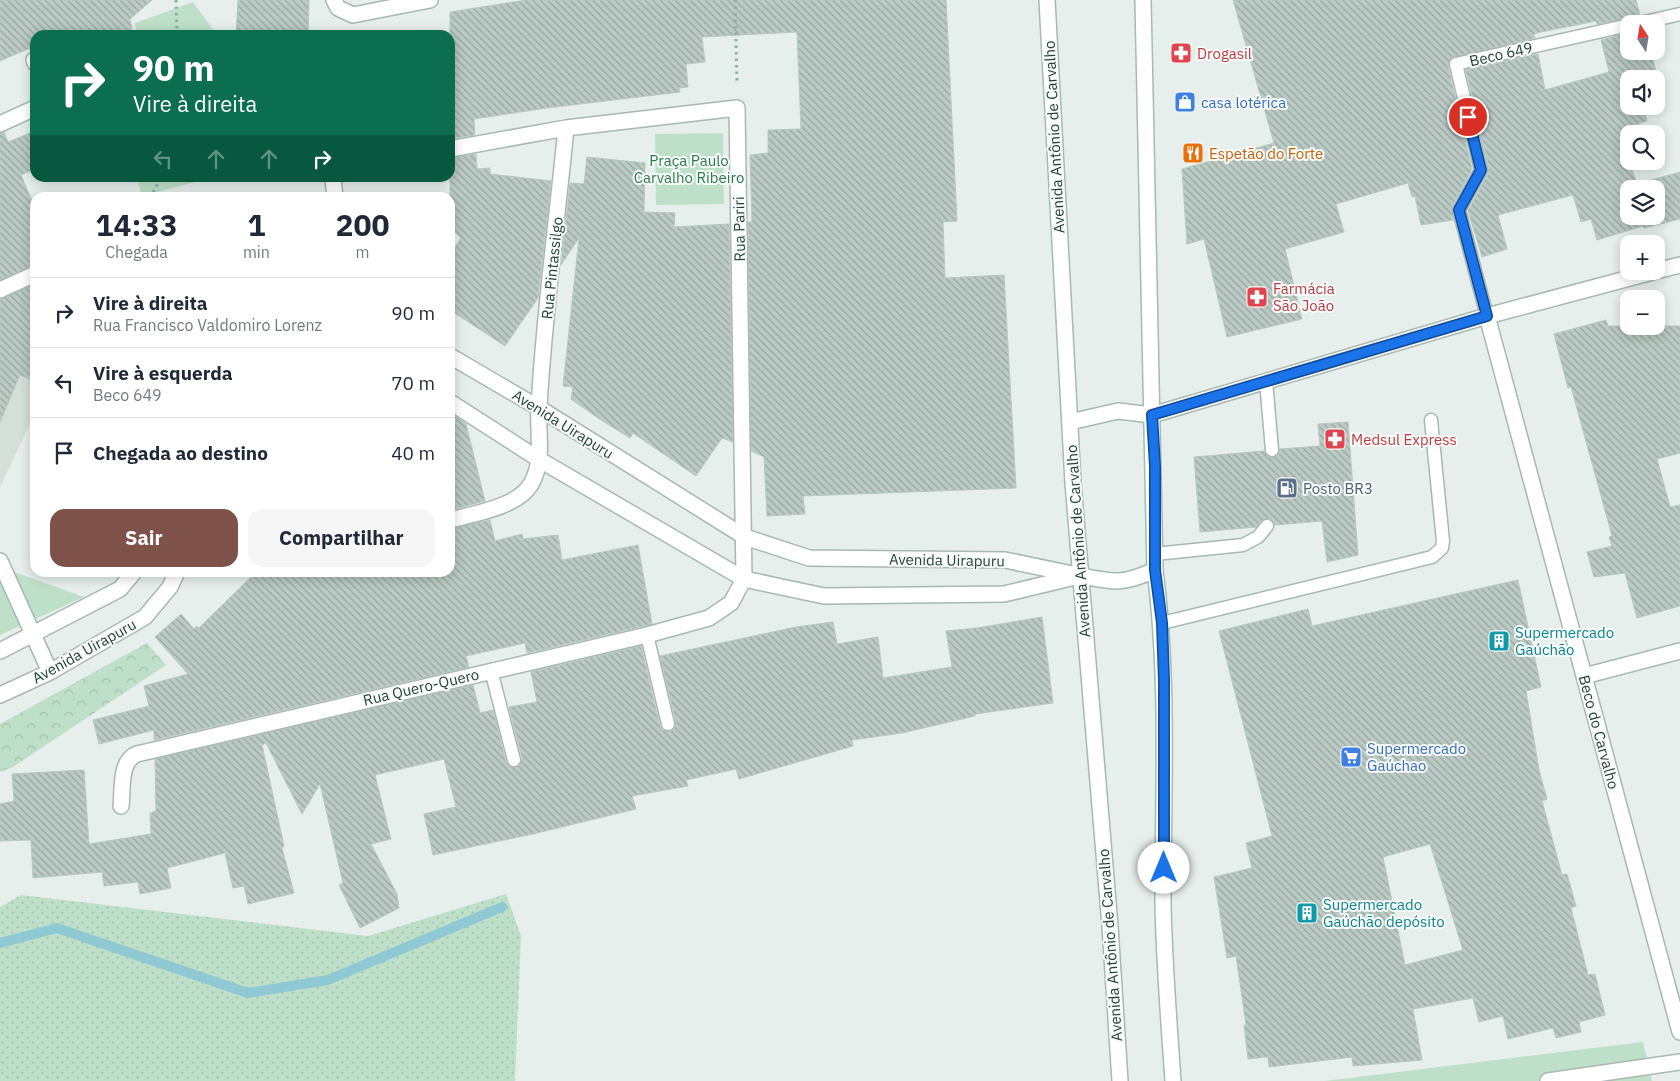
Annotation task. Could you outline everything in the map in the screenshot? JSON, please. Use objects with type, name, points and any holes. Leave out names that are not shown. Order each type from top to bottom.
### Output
[{"type":"street","points":[[334,0],[338,8],[353,15],[430,0]]},
{"type":"street","name":"Avenida Antônio de Carvalho","points":[[1046,0],[1072,483],[1082,576],[1120,1081]]},
{"type":"street","points":[[1144,0],[1155,570],[1162,623],[1164,680],[1163,906],[1173,1081]]},
{"type":"street","points":[[455,148],[566,128],[737,108]]},
{"type":"street","name":"Rua Pariri","points":[[737,108],[745,537],[744,579]]},
{"type":"street","points":[[0,124],[30,110]]},
{"type":"street","name":"Rua Pintassilgo","points":[[540,460],[539,408],[566,128]]},
{"type":"street","points":[[1665,269],[1680,265]]},
{"type":"street","points":[[0,290],[30,276]]},
{"type":"street","points":[[1070,422],[1118,412],[1152,415],[1487,316],[1622,280]]},
{"type":"street","name":"Beco do Carvalho","points":[[1487,316],[1680,1032]]},
{"type":"street","name":"Avenida Uirapuru","points":[[455,359],[539,408],[745,537],[810,558],[1005,560],[1108,582],[1130,581],[1155,570]]},
{"type":"street","points":[[455,405],[540,460],[744,579],[824,596],[1004,594],[1082,576]]},
{"type":"street","points":[[455,519],[489,510],[522,495],[531,485],[540,460]]},
{"type":"street","points":[[0,561],[50,672]]},
{"type":"street","points":[[0,651],[120,589],[130,577]]},
{"type":"street","name":"Avenida Uirapuru","points":[[0,695],[50,672],[146,617],[170,586],[174,577]]},
{"type":"street","name":"Rua Quero-Quero","points":[[121,806],[125,766],[131,756],[136,754],[648,635],[709,618],[731,603],[744,579]]},
{"type":"street","points":[[1584,676],[1680,651]]},
{"type":"street","points":[[1548,1081],[1680,1062]]},
{"type":"lane","points":[[1665,17],[1680,14]]},
{"type":"lane","name":"Beco 649","points":[[1487,316],[1459,210],[1481,170],[1456,64],[1620,27]]},
{"type":"lane","points":[[1266,381],[1272,450]]},
{"type":"lane","points":[[1162,623],[1438,553],[1443,541],[1431,420]]},
{"type":"lane","points":[[1155,554],[1243,544],[1258,537],[1267,526]]},
{"type":"lane","points":[[648,635],[668,724]]},
{"type":"lane","points":[[491,670],[514,760]]},
{"type":"path","points":[[176,0],[177,30]]},
{"type":"path","points":[[735,0],[737,108]]},
{"type":"shaded area","points":[[4,367],[30,380],[30,424],[0,487],[0,369]]},
{"type":"green space","points":[[193,2],[213,30],[136,30],[135,23]]},
{"type":"green space","name":"Praça Paulo Carvalho Ribeiro","points":[[723,133],[724,204],[656,205],[655,134]]},
{"type":"green space","points":[[138,182],[195,182],[157,192],[141,192]]},
{"type":"green space","points":[[0,567],[84,597],[0,635]]},
{"type":"green space","points":[[147,643],[166,665],[13,767],[0,772],[0,724]]},
{"type":"green space","points":[[506,894],[521,936],[515,1081],[0,1081],[0,907],[21,895],[368,936]]},
{"type":"green space","points":[[1643,1042],[1652,1081],[1325,1081]]},
{"type":"building","points":[[0,0],[152,0],[130,19],[132,30],[30,30],[30,48],[0,61]]},
{"type":"building","points":[[238,0],[309,0],[308,30],[236,30]]},
{"type":"building","points":[[526,0],[946,0],[957,221],[943,222],[945,278],[1004,275],[1016,488],[803,496],[805,514],[767,516],[764,457],[751,451],[748,222],[752,222],[750,155],[768,153],[768,130],[801,129],[797,32],[702,37],[705,62],[686,64],[688,87],[679,88],[680,92],[474,119],[475,135],[455,138],[455,30],[450,30],[450,12]]},
{"type":"building","points":[[1233,0],[1636,0],[1640,15],[1620,15],[1620,19],[1597,24],[1596,21],[1541,32],[1534,34],[1535,38],[1451,58],[1448,66],[1472,169],[1452,206],[1453,220],[1421,225],[1415,196],[1412,197],[1408,183],[1336,204],[1344,232],[1285,249],[1302,319],[1227,337],[1204,239],[1187,244],[1182,169],[1274,143]]},
{"type":"building","points":[[1620,35],[1620,60],[1653,60],[1656,70],[1620,70],[1620,115],[1645,115],[1647,121],[1635,125],[1620,125],[1620,170],[1632,170],[1636,180],[1620,180],[1620,225],[1656,225],[1644,228],[1643,226],[1597,240],[1591,219],[1581,222],[1573,195],[1498,215],[1507,249],[1482,257],[1468,211],[1488,174],[1489,168],[1466,70],[1538,54],[1545,90],[1609,72],[1601,40]]},
{"type":"building","points":[[4,132],[8,142],[30,133],[30,171],[21,175],[30,196],[30,267],[0,280],[0,133]]},
{"type":"building","points":[[476,154],[477,169],[490,168],[490,174],[551,181],[538,298],[505,346],[455,313],[455,247],[461,238],[455,232],[455,192],[450,192],[450,182],[455,182],[455,157]]},
{"type":"building","points":[[587,157],[645,163],[644,212],[675,213],[674,227],[729,224],[733,442],[722,438],[696,476],[633,433],[630,438],[601,420],[571,399],[573,387],[563,386],[579,238],[561,265],[570,183],[584,184]]},
{"type":"building","points":[[1680,172],[1680,219],[1665,223],[1665,180],[1651,180]]},
{"type":"building","points":[[30,286],[30,380],[20,375],[0,422],[0,299]]},
{"type":"building","points":[[1606,320],[1608,326],[1620,326],[1620,335],[1665,335],[1665,326],[1680,326],[1680,453],[1657,459],[1670,507],[1680,505],[1680,606],[1637,618],[1625,573],[1594,577],[1587,552],[1612,546],[1609,537],[1612,536],[1571,387],[1568,388],[1554,334]]},
{"type":"building","points":[[455,416],[466,424],[485,501],[455,509]]},
{"type":"building","points":[[1348,422],[1358,555],[1327,562],[1322,521],[1275,525],[1268,518],[1261,521],[1256,527],[1200,532],[1194,457],[1264,451],[1268,457],[1273,458],[1279,454],[1280,449],[1320,446],[1318,424]]},
{"type":"building","points":[[490,520],[495,541],[522,534],[523,539],[558,535],[562,560],[638,545],[652,624],[527,653],[525,643],[466,656],[469,667],[154,740],[154,730],[99,744],[93,720],[149,706],[144,686],[188,674],[155,637],[181,614],[194,629],[197,626],[199,628],[251,577],[455,577],[455,528]]},
{"type":"building","points":[[1518,580],[1541,687],[1526,691],[1539,770],[1547,799],[1542,801],[1562,875],[1567,874],[1576,906],[1571,908],[1588,975],[1595,974],[1605,1015],[1579,1022],[1581,1032],[1556,1038],[1553,1028],[1508,1039],[1503,1016],[1479,1022],[1473,998],[1413,1009],[1422,1060],[1353,1066],[1352,1057],[1269,1067],[1268,1057],[1248,1059],[1244,1025],[1246,1025],[1236,956],[1227,958],[1214,877],[1252,868],[1246,843],[1272,836],[1219,631],[1308,609],[1312,626]],"holes":[[[1430,844],[1463,950],[1405,965],[1383,857]]]},
{"type":"building","points":[[1042,617],[1053,703],[975,714],[975,716],[902,733],[852,740],[853,746],[739,779],[736,769],[686,780],[688,786],[632,796],[636,809],[533,834],[433,855],[424,814],[456,807],[444,759],[375,775],[391,839],[371,844],[397,894],[399,908],[360,928],[339,885],[343,883],[320,784],[302,814],[266,743],[262,745],[284,846],[282,848],[294,893],[248,904],[244,886],[233,888],[225,853],[167,868],[171,888],[140,894],[138,882],[104,886],[102,872],[33,878],[31,840],[0,841],[0,804],[14,801],[12,774],[84,770],[89,844],[151,834],[150,813],[156,811],[155,759],[473,685],[480,713],[493,710],[506,762],[509,766],[516,768],[520,765],[522,758],[509,707],[537,702],[531,672],[641,646],[660,726],[662,730],[669,732],[674,730],[676,722],[660,656],[796,627],[833,622],[837,644],[878,637],[883,678],[952,667],[946,631],[977,628]]},
{"type":"waterway","points":[[0,943],[57,928],[248,993],[328,980],[502,907]]},
{"type":"place","name":"Drogasil","points":[[1181,53]]},
{"type":"place","name":"casa lotérica","points":[[1185,102]]},
{"type":"place","name":"Espetão do Forte","points":[[1193,153]]},
{"type":"place","name":"Farmácia São João","points":[[1257,297]]},
{"type":"place","name":"Medsul Express","points":[[1335,439]]},
{"type":"place","name":"Posto BR3","points":[[1287,488]]},
{"type":"place","name":"Supermercado Gaúchão","points":[[1499,641]]},
{"type":"place","name":"Supermercado Gaúchao","points":[[1351,757]]},
{"type":"place","name":"Supermercado Gaúchão depósito","points":[[1307,913]]},
{"type":"route","points":[[1164,868],[1164,680],[1162,623],[1155,570],[1155,466],[1152,415],[1487,316],[1459,210],[1481,170],[1468,117]]}]
